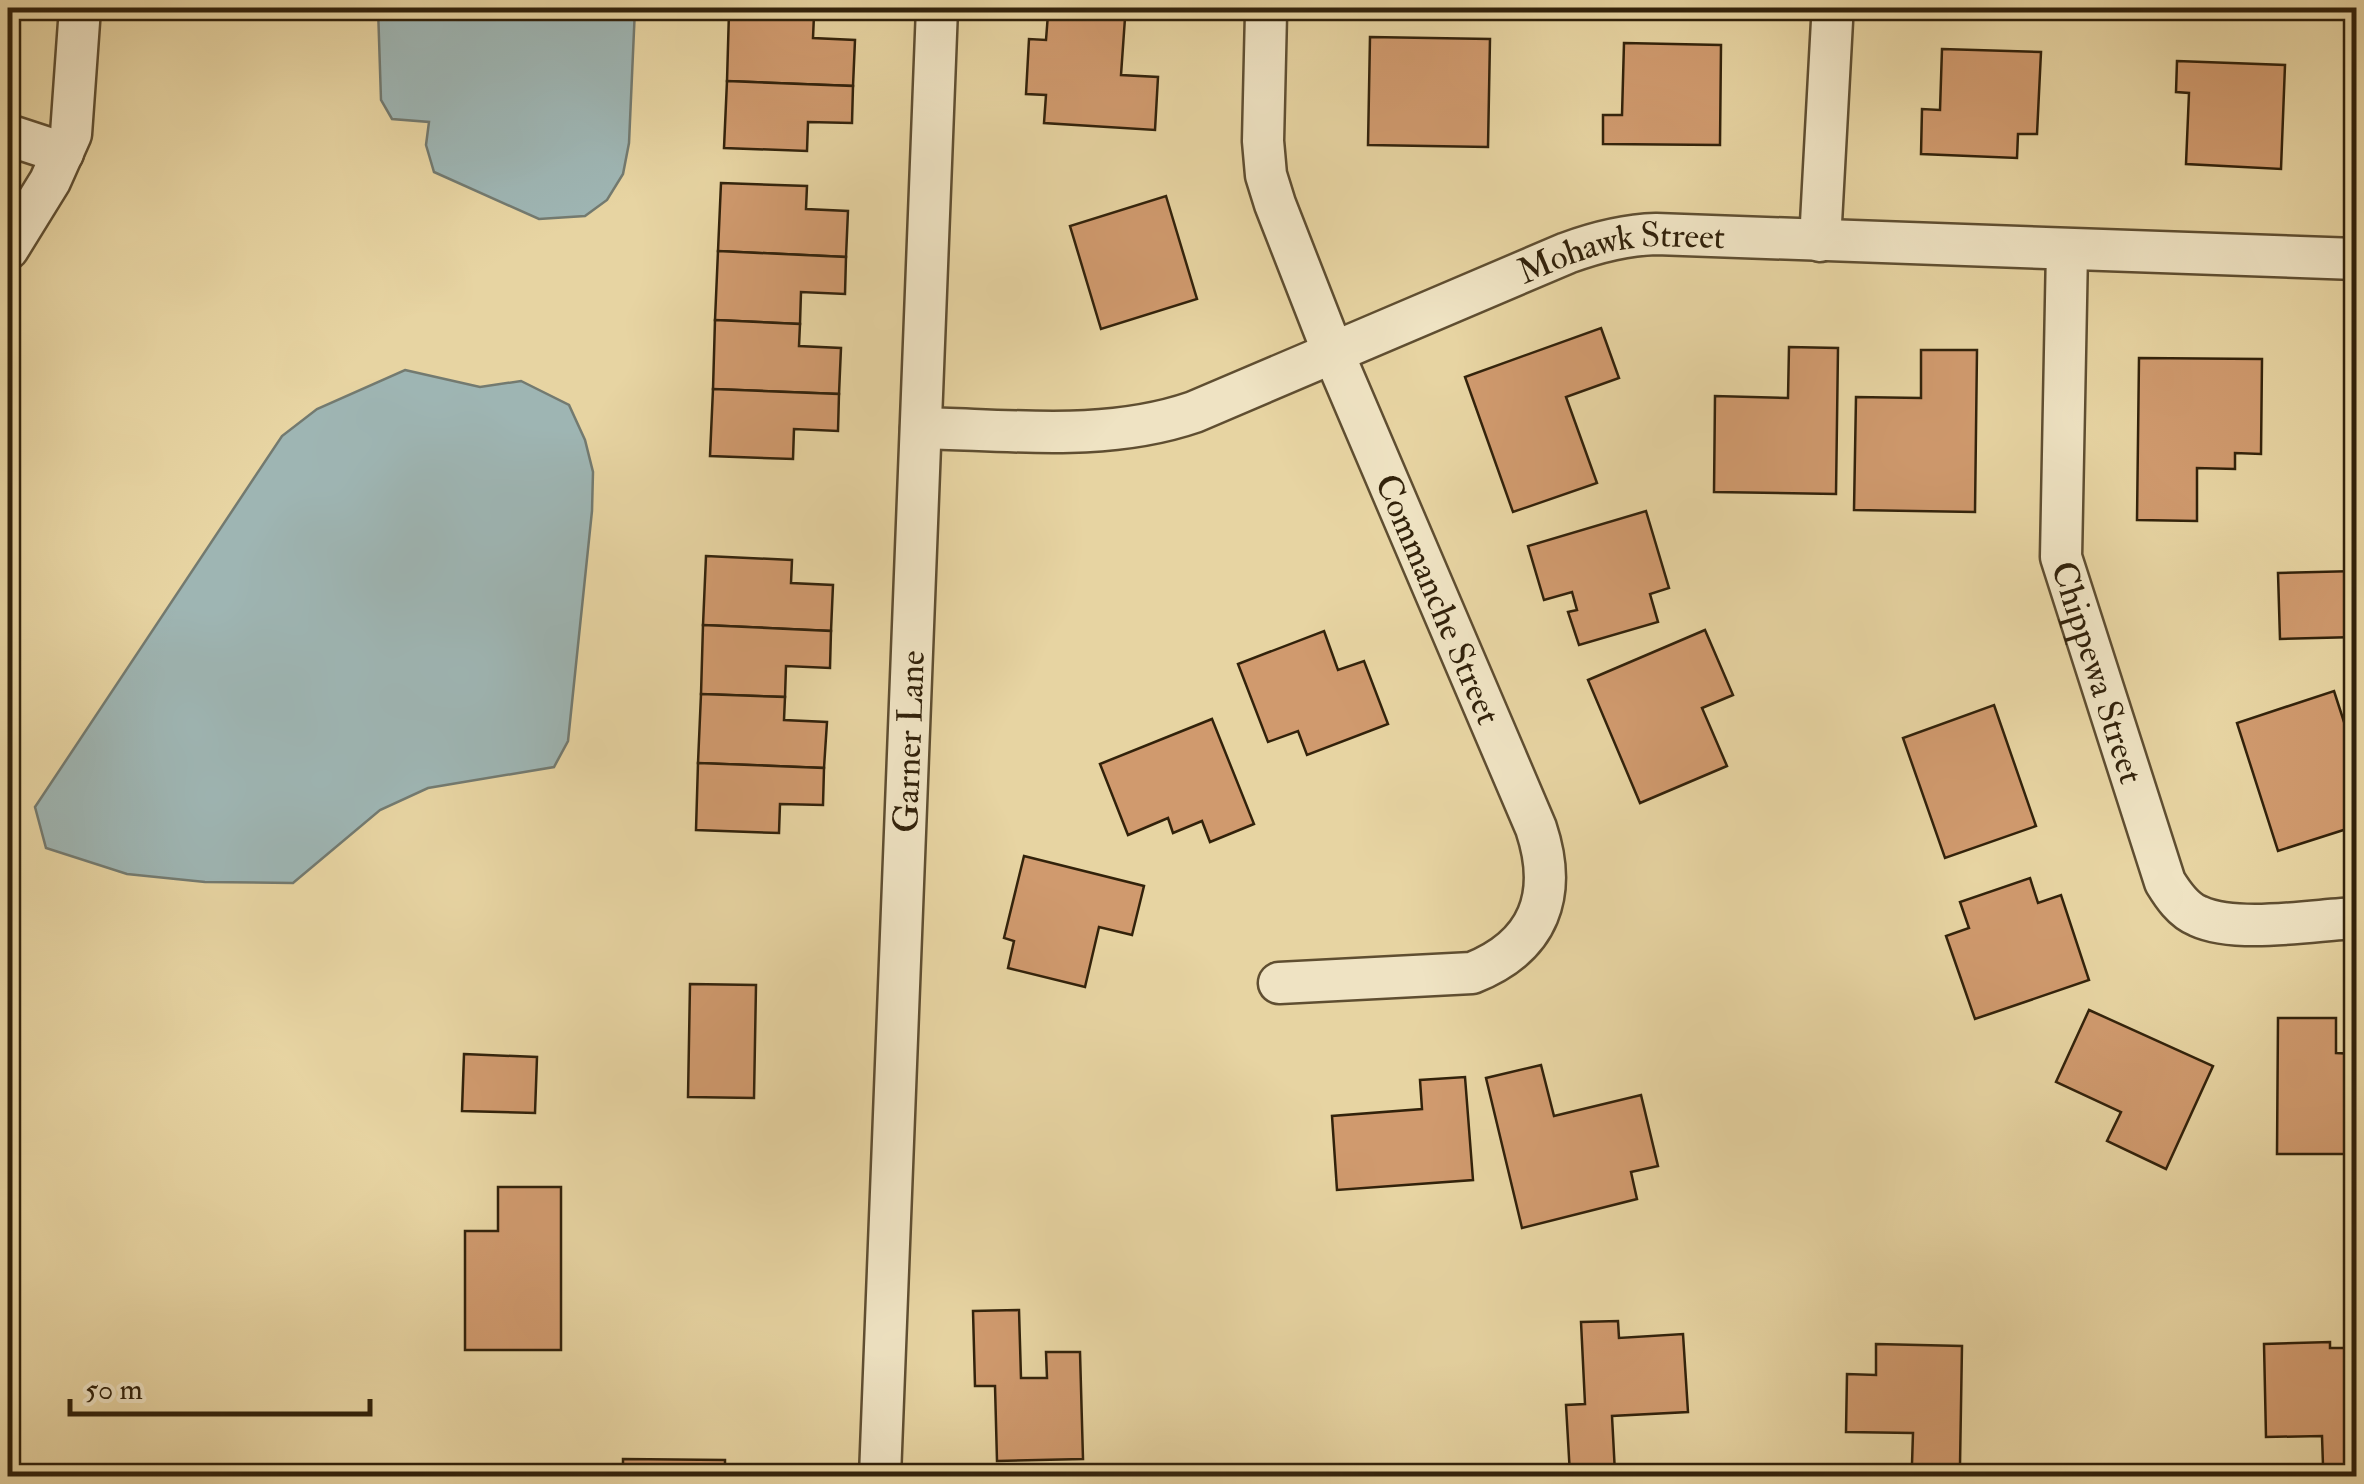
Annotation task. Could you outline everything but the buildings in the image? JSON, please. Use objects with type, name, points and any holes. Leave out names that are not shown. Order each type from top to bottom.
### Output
[{"type":"street","points":[[8,249],[50,182],[71,134],[80,8]]},
{"type":"street","name":"Garner Lane","points":[[880,1476],[938,8]]},
{"type":"street","name":"Commanche Street","points":[[1266,13],[1266,174],[1332,350],[1536,828],[1547,879],[1543,904],[1526,936],[1498,961],[1472,973],[1280,982]]},
{"type":"street","points":[[1820,240],[1832,21]]},
{"type":"street","points":[[8,134],[62,153]]},
{"type":"street","name":"Mohawk Street","points":[[921,428],[1086,431],[1147,426],[1194,412],[1332,350],[1603,240],[1656,234],[2356,259]]},
{"type":"street","name":"Chippewa Street","points":[[2067,250],[2061,557],[2166,882],[2188,910],[2214,921],[2260,924],[2356,918]]},
{"type":"water","points":[[378,8],[635,8],[629,143],[623,174],[607,200],[585,216],[539,219],[434,172],[426,145],[429,122],[392,119],[381,100]]},
{"type":"water","points":[[405,370],[480,387],[521,381],[569,405],[585,440],[593,472],[592,511],[568,741],[554,767],[428,788],[380,810],[293,883],[205,882],[127,874],[46,848],[35,807],[282,436],[317,409]]}]
